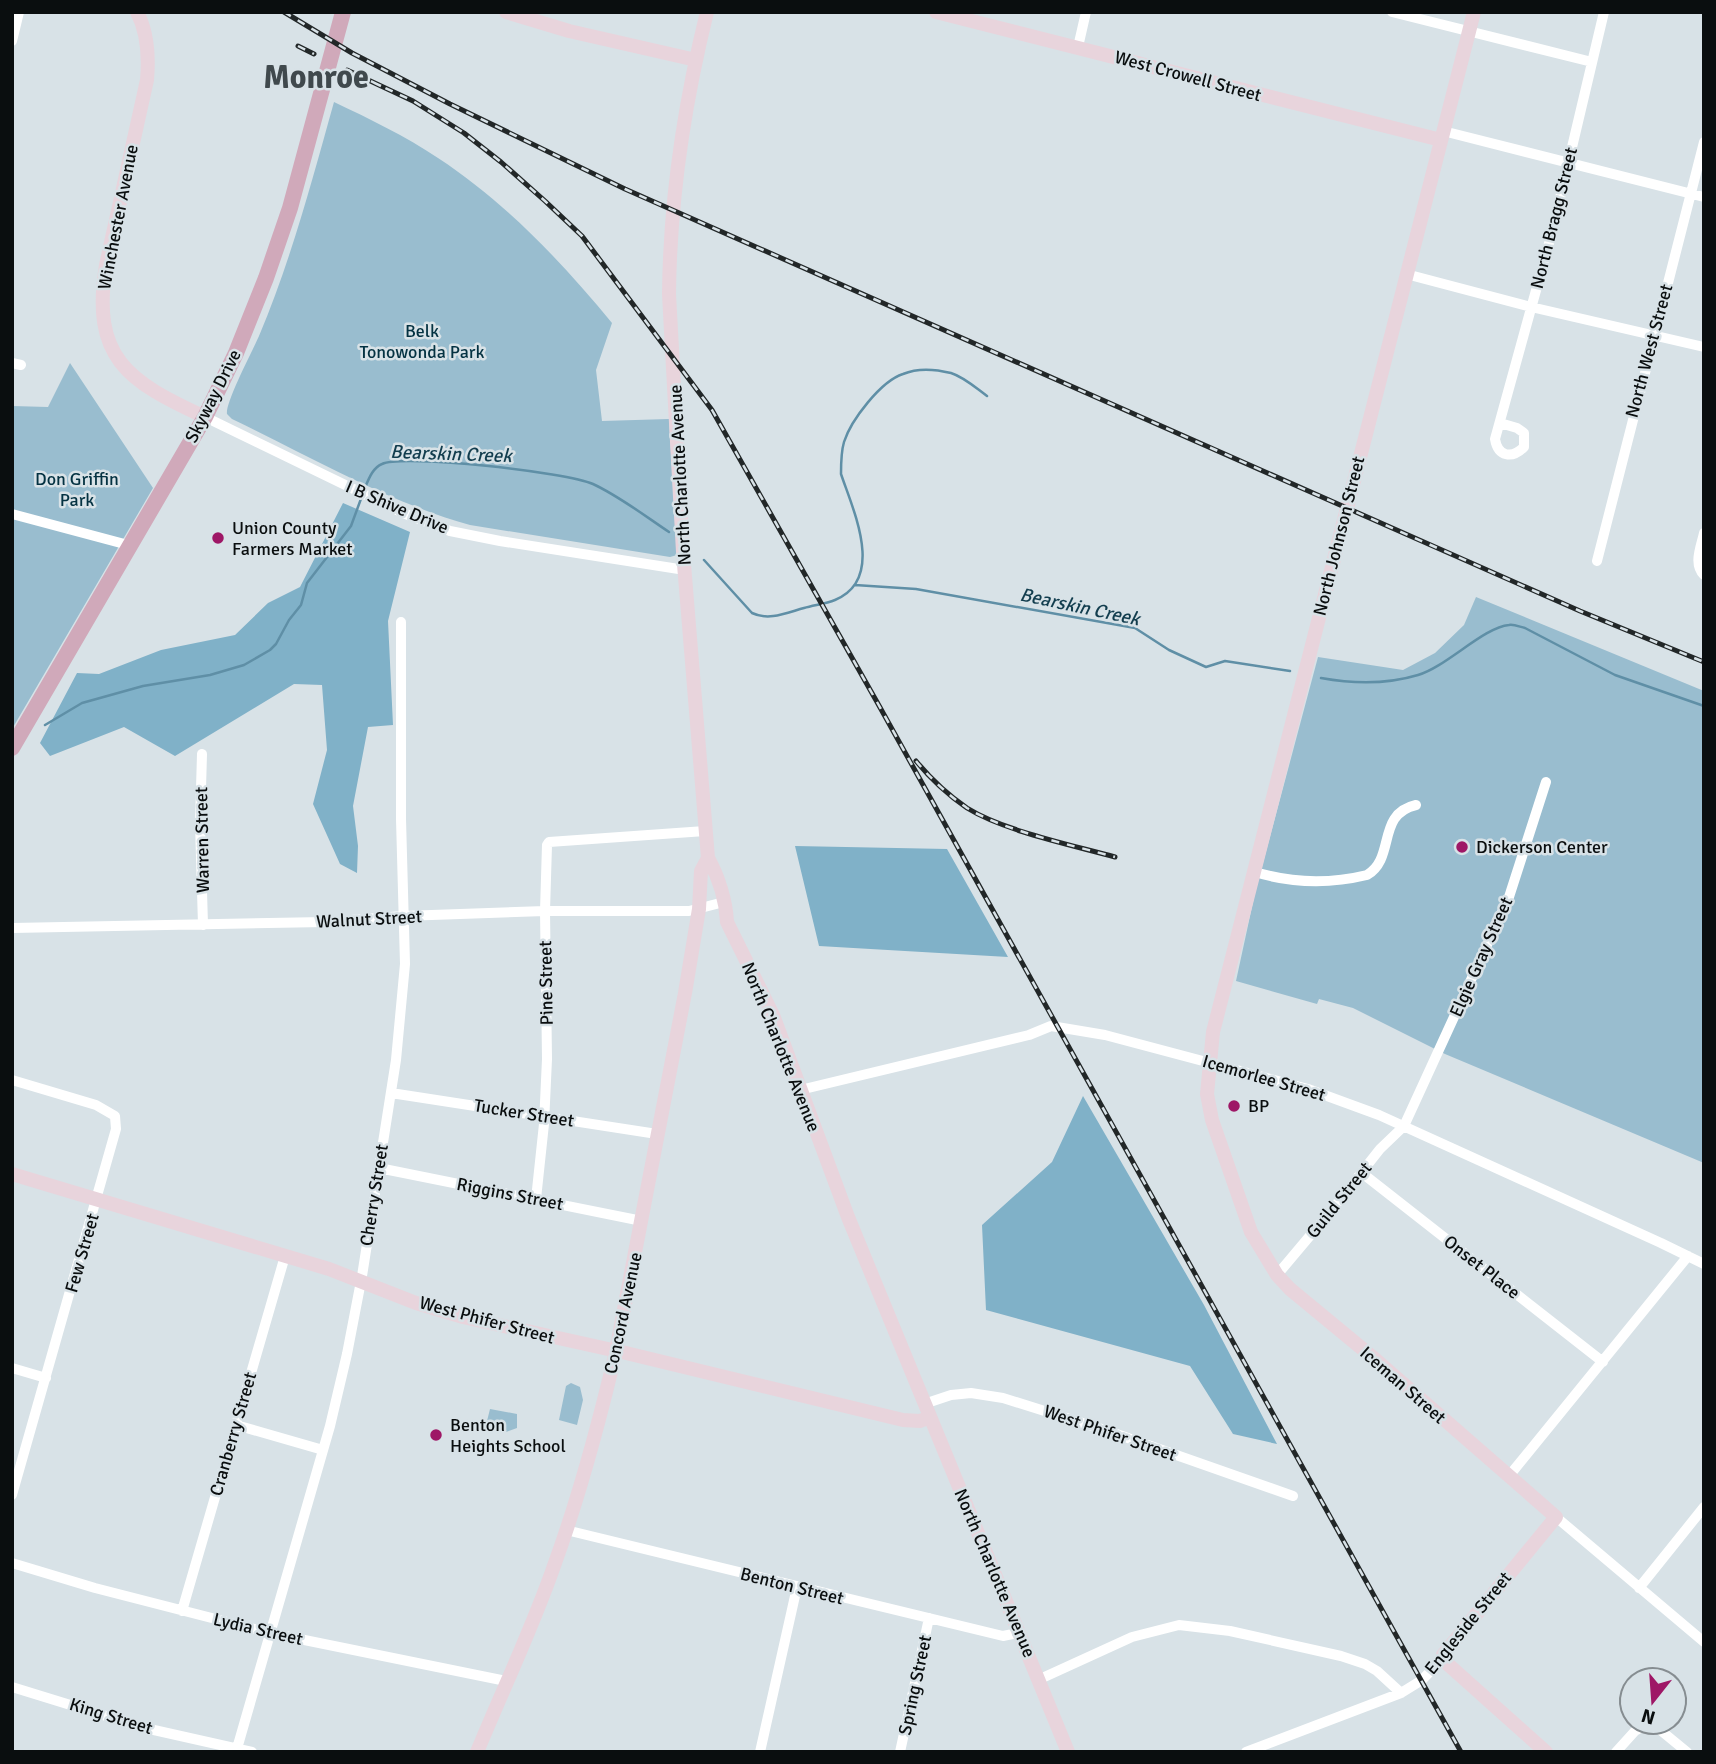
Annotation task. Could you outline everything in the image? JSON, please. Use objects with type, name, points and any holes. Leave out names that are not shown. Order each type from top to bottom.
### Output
[{"type":"main road","name":"Winchester Avenue","points":[[137,12],[147,41],[147,80],[106,265],[101,295],[103,325],[117,356],[135,378],[144,386],[205,417]]},
{"type":"main road","name":"Skyway Drive","points":[[12,748],[205,417],[239,346],[278,246],[344,12]]},
{"type":"main road","points":[[506,12],[569,31],[696,60]]},
{"type":"main road","name":"North Charlotte Avenue","points":[[707,12],[685,108],[675,181],[670,251],[674,399],[708,858],[706,873],[727,922],[762,989],[848,1217],[1068,1752]]},
{"type":"main road","name":"West Crowell Street","points":[[936,12],[953,14],[1442,136]]},
{"type":"main road","name":"North Johnson Street","points":[[1209,1061],[1213,1032],[1474,12]]},
{"type":"main road","name":"Concord Avenue","points":[[477,1752],[554,1566],[590,1454],[617,1351],[699,909],[701,871],[708,858]]},
{"type":"main road","name":"Iceman Street","points":[[1209,1061],[1207,1094],[1212,1120],[1251,1232],[1277,1275],[1556,1517]]},
{"type":"main road","name":"West Phifer Street","points":[[12,1174],[361,1280],[416,1303],[463,1317],[903,1420],[920,1420],[927,1410]]},
{"type":"main road","name":"Engleside Street","points":[[1443,1659],[1449,1646],[1556,1517]]},
{"type":"main road","points":[[1443,1659],[1546,1752]]},
{"type":"street","points":[[12,41],[19,12]]},
{"type":"street","points":[[1078,47],[1086,12]]},
{"type":"street","points":[[1392,12],[1592,62]]},
{"type":"street","name":"North Bragg Street","points":[[1500,423],[1568,163],[1604,12]]},
{"type":"street","name":"West Crowell Street","points":[[1442,136],[1568,163],[1704,197]]},
{"type":"street","name":"North West Street","points":[[1597,561],[1704,142]]},
{"type":"street","points":[[1406,274],[1531,307],[1704,347]]},
{"type":"street","name":"I B Shive Drive","points":[[205,417],[387,506],[459,533],[685,570]]},
{"type":"street","points":[[12,514],[132,546]]},
{"type":"street","points":[[1702,574],[1697,564],[1704,533]]},
{"type":"street","name":"Cherry Street","points":[[237,1750],[323,1450],[347,1354],[396,1060],[405,964],[401,622]]},
{"type":"street","name":"Warren Street","points":[[202,754],[200,824],[203,925]]},
{"type":"street","name":"Elgie Gray Street","points":[[1404,1126],[1509,897],[1546,782]]},
{"type":"street","points":[[1255,872],[1280,880],[1298,882],[1367,875],[1376,870],[1380,863],[1394,818],[1408,807],[1416,805]]},
{"type":"street","name":"Pine Street","points":[[536,1199],[545,1116],[547,1059],[546,847],[550,842],[705,831]]},
{"type":"street","name":"Walnut Street","points":[[12,928],[325,922],[545,911],[699,909],[720,903]]},
{"type":"street","name":"Icemorlee Street","points":[[800,1090],[1029,1035],[1051,1026],[1105,1035],[1308,1089],[1404,1126],[1704,1264]]},
{"type":"street","name":"Few Street","points":[[12,1080],[96,1105],[115,1116],[116,1129],[12,1495]]},
{"type":"street","name":"Tucker Street","points":[[391,1093],[657,1134]]},
{"type":"street","name":"Guild Street","points":[[1277,1275],[1380,1149],[1404,1126]]},
{"type":"street","name":"Riggins Street","points":[[379,1168],[642,1222]]},
{"type":"street","name":"Onset Place","points":[[1362,1173],[1603,1362]]},
{"type":"street","name":"Cranberry Street","points":[[182,1612],[285,1256]]},
{"type":"street","points":[[1508,1476],[1688,1256]]},
{"type":"street","points":[[12,1368],[46,1378]]},
{"type":"street","name":"West Phifer Street","points":[[927,1410],[951,1395],[971,1394],[1003,1398],[1108,1431],[1293,1496]]},
{"type":"street","points":[[236,1425],[323,1450]]},
{"type":"street","points":[[1639,1588],[1704,1507]]},
{"type":"street","name":"Iceman Street","points":[[1556,1517],[1704,1642]]},
{"type":"street","name":"Benton Street","points":[[566,1530],[1003,1636],[1018,1633]]},
{"type":"street","name":"Lydia Street","points":[[12,1563],[182,1612],[270,1633],[506,1681]]},
{"type":"street","points":[[760,1752],[797,1587]]},
{"type":"street","name":"Spring Street","points":[[900,1752],[929,1618]]},
{"type":"street","points":[[1040,1679],[1132,1637],[1179,1625],[1230,1631],[1341,1656],[1377,1671],[1401,1693]]},
{"type":"street","name":"Engleside Street","points":[[1246,1752],[1401,1693],[1422,1680],[1443,1659]]},
{"type":"street","name":"King Street","points":[[12,1686],[145,1728],[252,1752]]},
{"type":"street","points":[[1616,1752],[1634,1731],[1647,1724],[1659,1729],[1687,1752]]},
{"type":"green space","name":"Belk Tonowonda Park","points":[[334,102],[413,142],[463,175],[531,234],[573,277],[612,323],[596,370],[602,421],[669,419],[677,555],[670,557],[470,525],[379,491],[232,419],[227,414],[235,388],[281,278]]},
{"type":"green space","name":"Don Griffin Park","points":[[70,363],[153,488],[12,729],[12,406],[48,407]]},
{"type":"green space","points":[[1476,597],[1704,691],[1704,1163],[1445,1054],[1353,1008],[1319,999],[1317,1004],[1236,981],[1255,893],[1318,657],[1403,670],[1435,653],[1464,625]]},
{"type":"green space","points":[[571,1383],[580,1387],[583,1400],[577,1425],[559,1420],[566,1386]]},
{"type":"green space","points":[[490,1409],[517,1414],[517,1428],[506,1432],[498,1426],[490,1425],[487,1421]]},
{"type":"shaded area","points":[[343,503],[410,532],[388,621],[393,725],[368,727],[353,806],[358,846],[357,873],[340,864],[313,804],[327,750],[322,685],[294,684],[175,756],[124,727],[50,756],[40,743],[77,673],[99,674],[161,650],[235,635],[268,603],[300,587]]},
{"type":"shaded area","points":[[795,846],[947,849],[1008,957],[819,946]]},
{"type":"shaded area","points":[[1083,1096],[1204,1305],[1277,1444],[1233,1434],[1190,1366],[986,1310],[982,1225],[1052,1162]]},
{"type":"waterway","name":"Bearskin Creek","points":[[704,560],[752,613],[758,615],[778,615],[835,600],[850,590],[859,577],[862,560],[858,524],[841,474],[844,442],[860,413],[885,384],[914,371],[951,373],[987,396]]},
{"type":"waterway","name":"Bearskin Creek","points":[[364,490],[376,468],[396,461],[452,463],[552,474],[593,484],[669,532]]},
{"type":"waterway","name":"Bearskin Creek","points":[[45,725],[82,703],[143,686],[210,675],[244,665],[270,650],[301,605],[307,583],[351,526],[362,496]]},
{"type":"waterway","name":"Bearskin Creek","points":[[855,585],[916,589],[1135,628],[1169,650],[1206,667],[1225,661],[1290,671]]},
{"type":"waterway","name":"Bearskin Creek","points":[[1321,678],[1370,682],[1394,681],[1418,675],[1441,664],[1499,627],[1513,625],[1525,628],[1615,675],[1704,706]]},
{"type":"railway","points":[[284,12],[352,53],[450,104],[625,189],[1580,611],[1704,662]]},
{"type":"railway","points":[[298,46],[314,54]]},
{"type":"railway","points":[[381,86],[347,70],[413,101],[464,133],[545,201],[582,236],[712,410],[1461,1752]]},
{"type":"railway","points":[[916,761],[953,798],[982,816],[1039,837],[1115,857]]},
{"type":"place","name":"Union County Farmers Market","points":[[218,538]]},
{"type":"place","name":"Dickerson Center","points":[[1462,847]]},
{"type":"place","name":"BP","points":[[1234,1106]]},
{"type":"place","name":"Benton Heights School","points":[[436,1435]]},
{"type":"district","name":"Monroe","points":[[316,77]]}]
